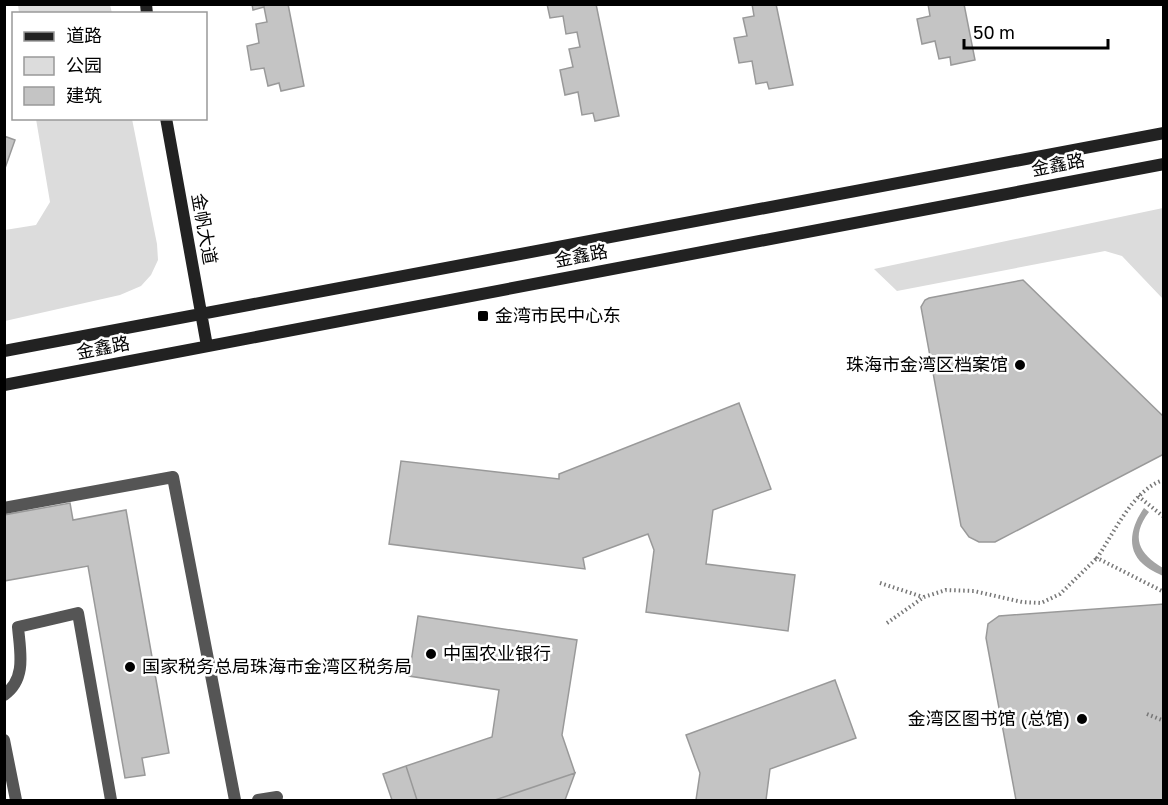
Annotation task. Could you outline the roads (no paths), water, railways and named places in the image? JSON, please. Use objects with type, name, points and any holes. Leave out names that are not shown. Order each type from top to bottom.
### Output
[{"type":"street","name":"金帆大道","points":[[166,120],[207,346]]},
{"type":"street","name":"金鑫路","points":[[4,351],[1160,132]]},
{"type":"street","name":"金鑫路","points":[[4,385],[1160,165]]},
{"type":"lane","points":[[4,508],[173,477],[235,801]]},
{"type":"lane","points":[[4,695],[18,682],[20,674],[18,627],[78,613],[111,801]]},
{"type":"lane","points":[[4,740],[16,801]]},
{"type":"lane","points":[[258,801],[277,797]]},
{"type":"place","name":"金湾市民中心东","points":[[483,316]]},
{"type":"place","name":"珠海市金湾区档案馆","points":[[1020,365]]},
{"type":"place","name":"中国农业银行","points":[[431,654]]},
{"type":"place","name":"国家税务总局珠海市金湾区税务局","points":[[130,667]]},
{"type":"place","name":"金湾区图书馆 (总馆)","points":[[1082,719]]}]
